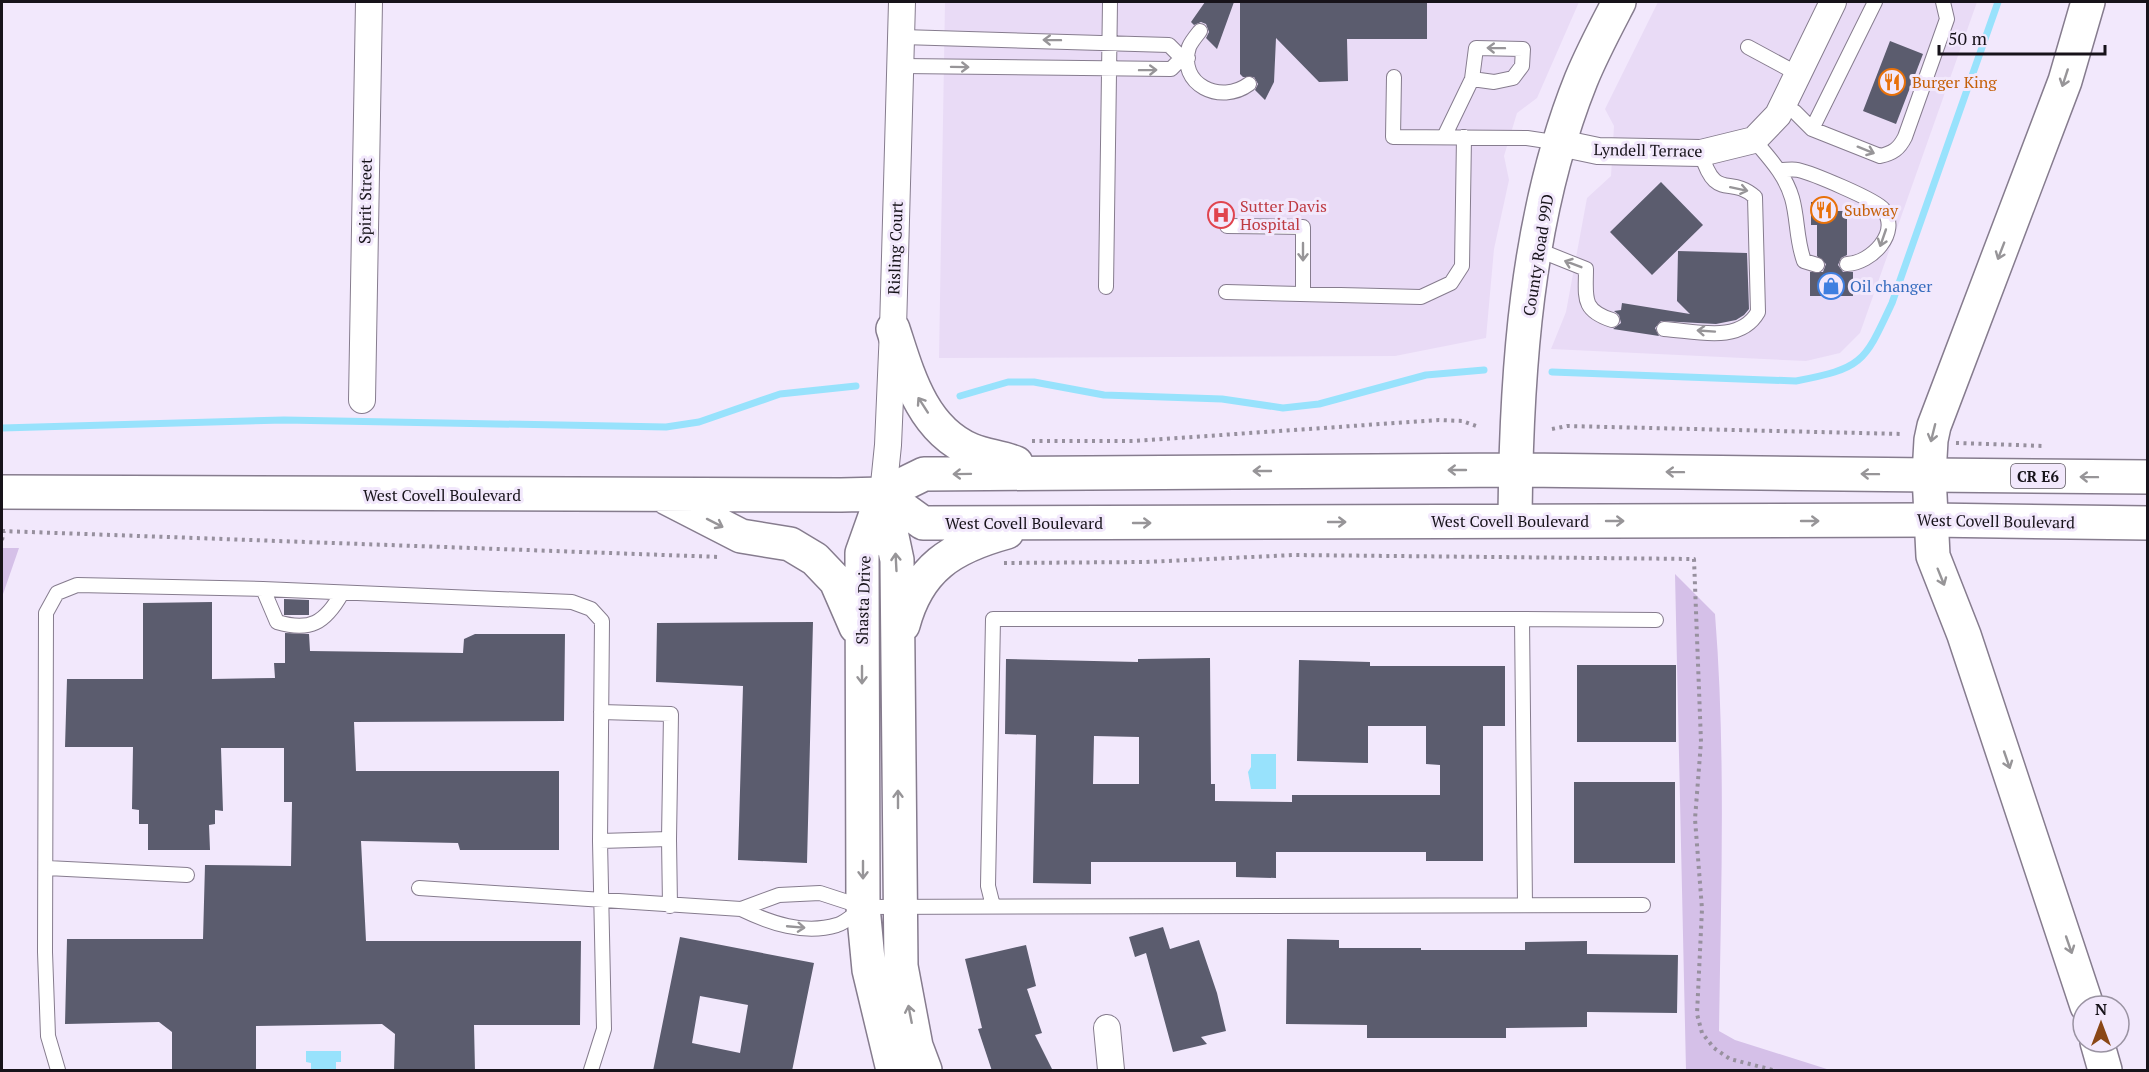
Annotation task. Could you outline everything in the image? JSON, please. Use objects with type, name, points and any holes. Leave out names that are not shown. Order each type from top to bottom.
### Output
[{"type":"main road","name":"County Road 99D","points":[[1515,521],[1515,470],[1526,326],[1536,249],[1560,143],[1581,80],[1619,2]]},
{"type":"main road","points":[[2083,994],[1964,635],[1933,556],[1929,475],[1934,426],[2065,81],[2088,2]]},
{"type":"main road","points":[[893,329],[920,402],[945,434],[971,450],[1043,473]]},
{"type":"main road","name":"West Covell Boulevard","points":[[2,492],[663,496],[883,494],[924,474],[1043,473],[1515,470],[2148,477]]},
{"type":"main road","name":"West Covell Boulevard","points":[[883,494],[923,523],[1930,520],[2148,523]]},
{"type":"main road","name":"Shasta Drive","points":[[883,494],[862,553],[863,907],[869,970],[893,1071]]},
{"type":"main road","name":"Shasta Drive","points":[[883,494],[896,554],[901,966],[916,1046],[925,1071]]},
{"type":"main road","points":[[663,496],[741,536],[790,544],[815,559],[836,580],[862,641]]},
{"type":"main road","points":[[897,647],[908,606],[927,573],[955,550],[978,540],[1037,524]]},
{"type":"main road","points":[[2100,1054],[2105,1071]]},
{"type":"street","name":"Spirit Street","points":[[362,400],[369,2]]},
{"type":"street","name":"Risling Court","points":[[883,494],[888,445],[893,329],[902,2]]},
{"type":"street","points":[[1754,140],[1778,115],[1833,2]]},
{"type":"street","name":"Lyndell Terrace","points":[[1560,143],[1599,151],[1701,153],[1754,140]]},
{"type":"street","points":[[1107,1028],[1112,1071]]},
{"type":"lane","points":[[1106,287],[1110,2]]},
{"type":"lane","points":[[1812,129],[1875,2]]},
{"type":"lane","points":[[1783,105],[1795,112],[1812,129],[1880,156],[1892,153],[1901,146],[1947,19],[1943,2]]},
{"type":"lane","points":[[902,66],[1171,69],[1185,58],[1200,31]]},
{"type":"lane","points":[[902,37],[1169,45],[1185,58],[1196,81],[1215,93],[1239,91],[1250,84]]},
{"type":"lane","points":[[1748,46],[1798,74]]},
{"type":"lane","points":[[1394,76],[1393,137],[1527,138],[1560,143]]},
{"type":"lane","points":[[1444,137],[1472,79]]},
{"type":"lane","points":[[1226,292],[1421,297],[1451,283],[1462,266],[1464,137]]},
{"type":"lane","points":[[1754,140],[1780,170],[1792,198],[1797,241],[1804,261],[1817,265]]},
{"type":"lane","points":[[1664,328],[1731,333],[1751,324],[1758,312],[1755,197],[1748,191],[1729,188],[1712,180],[1707,175],[1701,153]]},
{"type":"lane","points":[[1780,170],[1798,170],[1873,201],[1883,210],[1888,222],[1885,239],[1877,252],[1856,264],[1847,264]]},
{"type":"lane","points":[[1227,226],[1303,226],[1303,294]]},
{"type":"lane","points":[[1536,249],[1586,269],[1586,299],[1590,308],[1612,320]]},
{"type":"lane","points":[[58,1071],[48,1036],[45,952],[46,613],[57,593],[77,585],[263,589],[572,602],[591,609],[602,621],[600,841],[604,1029],[591,1071]]},
{"type":"lane","points":[[263,589],[277,622],[293,627],[316,624],[333,609],[342,593]]},
{"type":"lane","points":[[993,906],[988,886],[993,619],[1656,620]]},
{"type":"lane","points":[[1522,619],[1525,905]]},
{"type":"lane","points":[[601,712],[671,714],[670,906]]},
{"type":"lane","points":[[600,841],[669,839]]},
{"type":"lane","points":[[47,868],[187,875]]},
{"type":"lane","points":[[419,888],[603,902],[741,909],[779,895],[820,893],[863,907],[899,908],[1643,905]]},
{"type":"lane","points":[[741,909],[772,924],[801,928],[839,925],[863,907]]},
{"type":"path","points":[[1027,441],[1134,441],[1439,420],[1462,421],[1476,426]]},
{"type":"path","points":[[1552,429],[1567,426],[1903,434]]},
{"type":"path","points":[[1882,434],[1882,441]]},
{"type":"path","points":[[2,540],[3,531],[729,558]]},
{"type":"path","points":[[999,563],[1146,562],[1294,555],[1694,559],[1701,742],[1695,819],[1702,909],[1696,1014],[1702,1033],[1714,1048],[1730,1059],[1773,1071]]},
{"type":"shaded area","name":"Sutter Davis Hospital","points":[[945,2],[1579,2],[1537,98],[1517,113],[1504,156],[1509,180],[1494,249],[1486,338],[1395,356],[939,358]]},
{"type":"shaded area","points":[[1658,2],[1977,2],[1860,333],[1840,353],[1806,361],[1551,349],[1566,312],[1587,198],[1611,176],[1614,126],[1605,109]]},
{"type":"shaded area","points":[[2,548],[19,548],[2,597]]},
{"type":"shaded area","points":[[1675,574],[1715,614],[1722,770],[1719,1031],[1735,1040],[1830,1070],[1686,1070]]},
{"type":"water","points":[[1251,754],[1276,754],[1276,789],[1251,789],[1248,772],[1251,767]]},
{"type":"water","points":[[306,1051],[341,1051],[341,1062],[336,1062],[336,1070],[311,1070],[311,1063],[306,1062]]},
{"type":"building","points":[[1205,2],[1234,2],[1217,49],[1206,38],[1209,32],[1206,24],[1201,22],[1194,25],[1191,22]]},
{"type":"building","points":[[1240,2],[1427,2],[1427,39],[1347,39],[1348,81],[1319,82],[1276,38],[1274,82],[1265,100],[1255,90],[1258,84],[1254,77],[1243,77],[1240,74]]},
{"type":"building","points":[[1890,41],[1923,54],[1896,124],[1863,111]]},
{"type":"building","points":[[1661,182],[1703,225],[1652,275],[1610,232]]},
{"type":"building","points":[[1811,202],[1834,202],[1834,211],[1847,211],[1847,255],[1841,258],[1838,265],[1843,272],[1853,272],[1853,296],[1810,296],[1810,272],[1823,272],[1826,264],[1817,256],[1817,225],[1811,225]]},
{"type":"building","points":[[1678,251],[1747,253],[1749,309],[1736,320],[1716,324],[1661,321],[1655,328],[1659,336],[1613,329],[1621,323],[1619,315],[1614,311],[1621,310],[1622,303],[1690,314],[1677,301]]},
{"type":"building","points":[[284,599],[309,600],[309,615],[284,615]]},
{"type":"building","points":[[212,602],[212,679],[275,678],[274,663],[285,663],[285,633],[309,634],[310,651],[463,653],[464,639],[475,634],[565,634],[564,721],[354,722],[356,771],[559,771],[559,850],[460,850],[458,843],[361,841],[366,941],[581,941],[580,1025],[474,1025],[475,1071],[394,1071],[395,1034],[382,1024],[256,1026],[256,1071],[172,1071],[172,1032],[159,1022],[65,1024],[67,939],[203,939],[205,865],[291,866],[292,802],[284,802],[284,748],[221,748],[223,811],[215,810],[215,824],[209,825],[210,850],[148,850],[148,824],[139,824],[139,810],[132,809],[133,747],[65,747],[67,679],[143,679],[143,603]]},
{"type":"building","points":[[813,622],[807,863],[738,860],[743,686],[656,682],[657,623]]},
{"type":"building","points":[[1210,658],[1211,784],[1215,784],[1215,801],[1292,802],[1292,795],[1440,795],[1440,765],[1426,764],[1426,726],[1368,726],[1368,763],[1297,761],[1299,660],[1370,662],[1370,666],[1505,666],[1505,726],[1483,726],[1483,861],[1426,861],[1426,852],[1276,852],[1276,878],[1236,877],[1236,862],[1091,862],[1091,884],[1033,883],[1036,735],[1005,734],[1006,659],[1138,662],[1138,659]],"holes":[[[1094,736],[1139,737],[1139,784],[1093,784]]]},
{"type":"building","points":[[1577,665],[1676,665],[1676,742],[1577,742]]},
{"type":"building","points":[[1574,782],[1675,782],[1675,863],[1574,863]]},
{"type":"building","points":[[1163,927],[1170,949],[1199,940],[1217,993],[1226,1031],[1201,1037],[1207,1044],[1173,1052],[1146,953],[1135,957],[1129,937]]},
{"type":"building","points":[[680,937],[814,963],[792,1071],[653,1071]],"holes":[[[700,996],[748,1005],[740,1053],[692,1043]]]},
{"type":"building","points":[[1287,939],[1339,940],[1339,948],[1421,948],[1421,950],[1525,950],[1525,942],[1587,941],[1587,954],[1678,955],[1677,1013],[1587,1012],[1587,1027],[1506,1028],[1506,1038],[1367,1038],[1367,1025],[1286,1024]]},
{"type":"building","points":[[1026,945],[1036,986],[1027,989],[1042,1033],[1035,1035],[1053,1071],[992,1071],[978,1029],[982,1028],[965,959]]},
{"type":"waterway","points":[[1552,372],[1796,381],[1835,372],[1859,360],[1875,339],[1892,303],[1998,2]]},
{"type":"waterway","points":[[960,396],[1008,382],[1034,382],[1104,395],[1222,399],[1283,408],[1319,404],[1426,375],[1484,370]]},
{"type":"waterway","points":[[2,428],[284,420],[666,427],[699,422],[780,394],[856,386]]},
{"type":"place","name":"Burger King","points":[[1892,82]]},
{"type":"place","name":"Subway","points":[[1824,210]]},
{"type":"place","name":"Sutter Davis Hospital","points":[[1221,215]]},
{"type":"place","name":"Oil changer","points":[[1831,286]]}]
